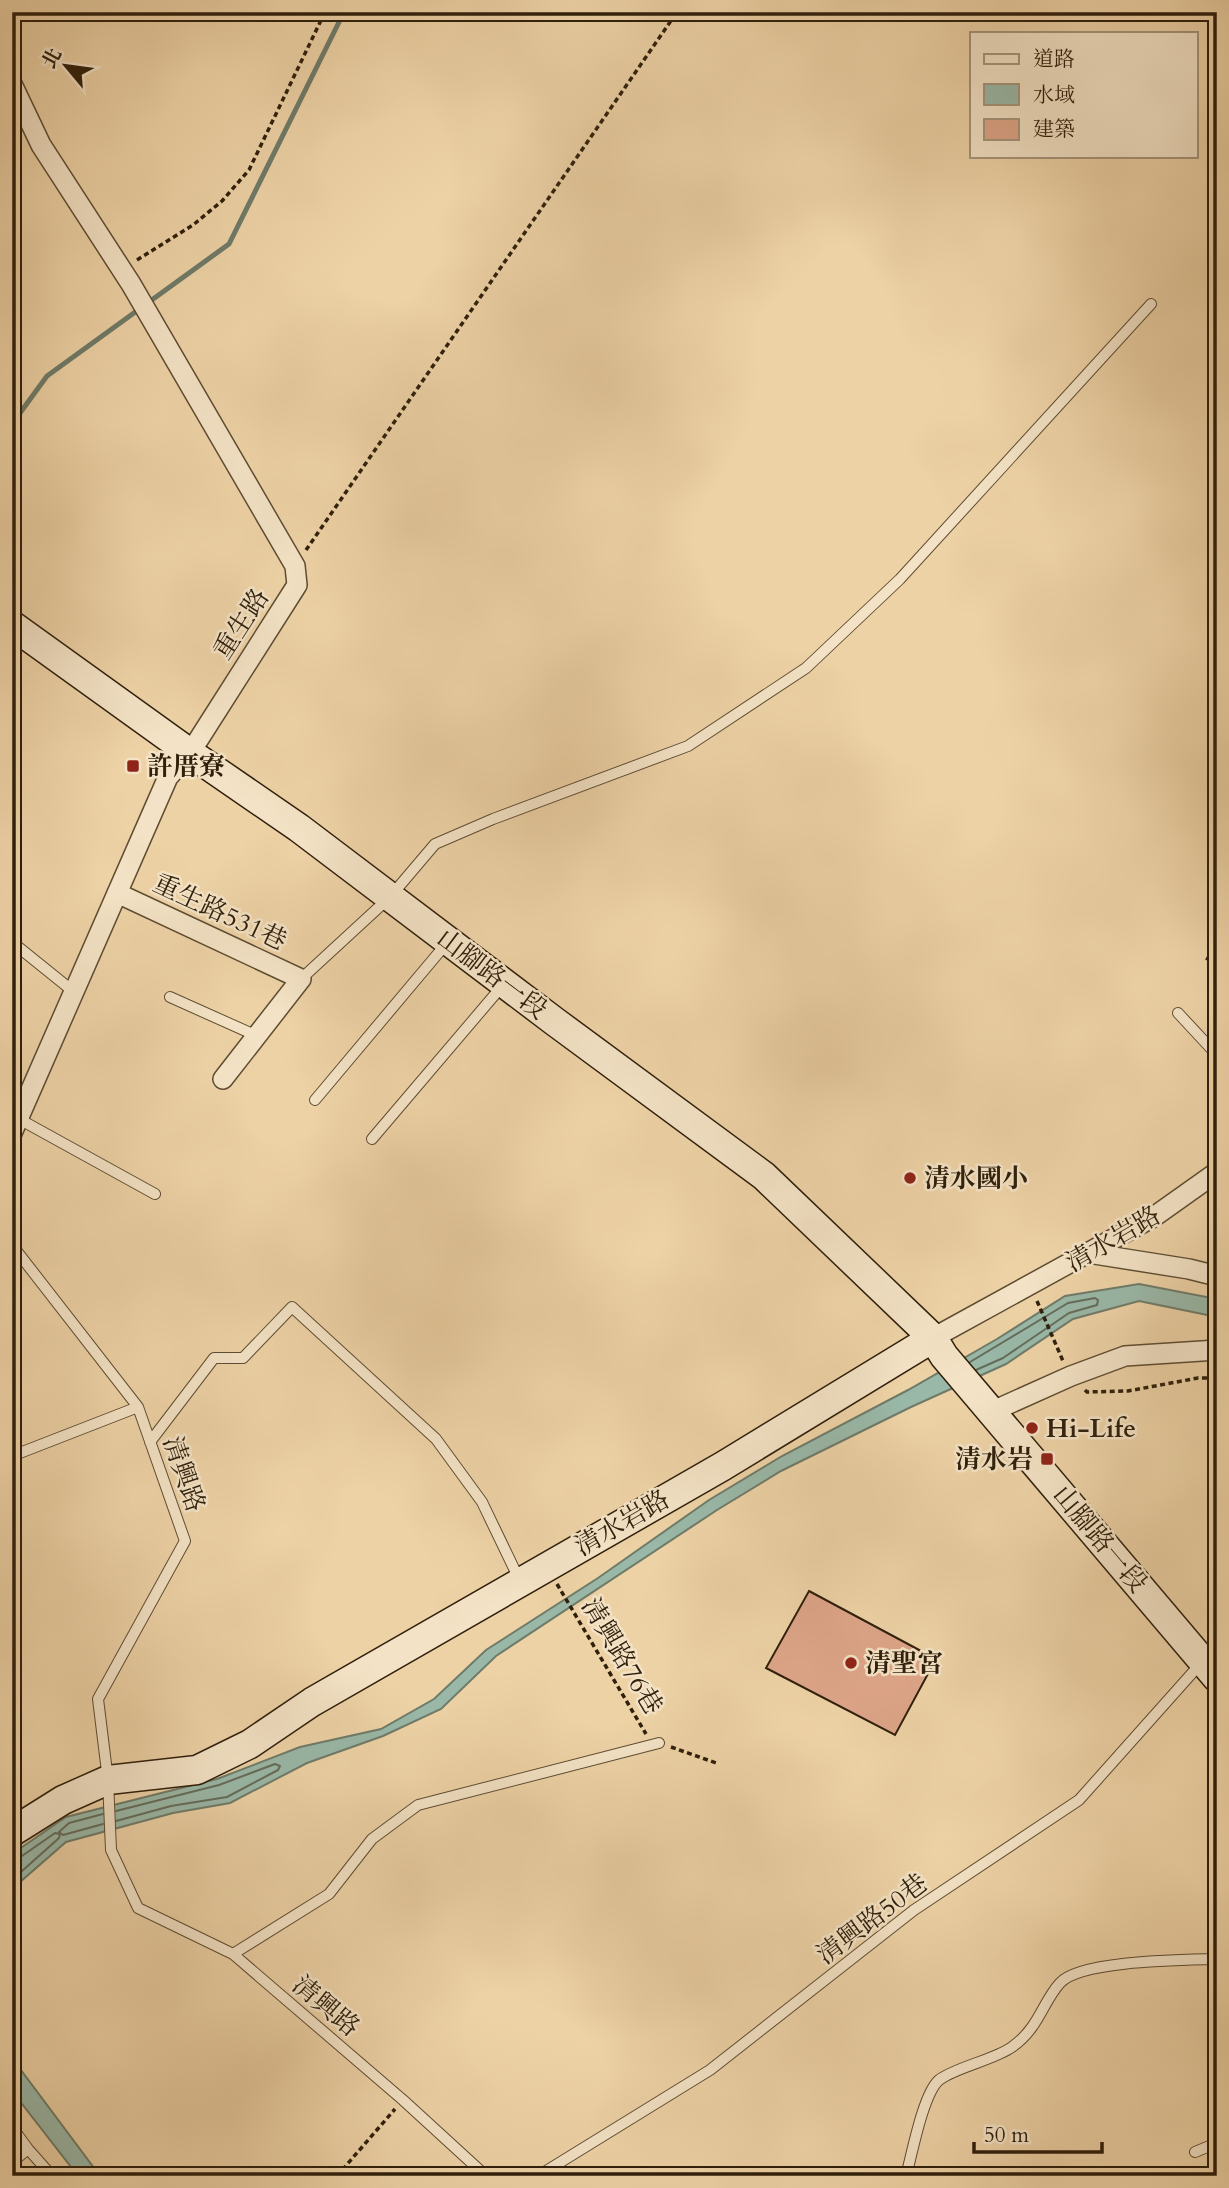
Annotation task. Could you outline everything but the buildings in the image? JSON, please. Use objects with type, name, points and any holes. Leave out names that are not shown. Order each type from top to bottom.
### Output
[{"type":"main road","name":"山腳路一段","points":[[12,625],[299,828],[764,1176],[939,1347],[1209,1670]]},
{"type":"main road","name":"清水岩路","points":[[12,1832],[63,1800],[108,1780],[197,1770],[250,1744],[312,1702],[520,1582],[939,1347]]},
{"type":"street","name":"重生路","points":[[12,84],[41,145],[122,270],[204,406],[295,566],[297,585],[190,753],[168,777],[15,1126]]},
{"type":"street","name":"重生路531巷","points":[[117,893],[301,979],[223,1079]]},
{"type":"street","name":"清水岩路","points":[[939,1347],[1088,1253],[1155,1216],[1217,1172]]},
{"type":"street","points":[[1088,1253],[1217,1276]]},
{"type":"street","points":[[988,1405],[1125,1356],[1217,1350]]},
{"type":"lane","name":"重生路531巷","points":[[301,979],[390,897],[435,844],[688,746],[806,668],[900,579],[1151,304]]},
{"type":"lane","points":[[316,1100],[448,941]]},
{"type":"lane","points":[[12,942],[74,992]]},
{"type":"lane","points":[[372,1139],[504,983]]},
{"type":"lane","points":[[170,997],[257,1035]]},
{"type":"lane","points":[[1178,1013],[1217,1055]]},
{"type":"lane","points":[[15,1126],[155,1194]]},
{"type":"lane","name":"清興路","points":[[12,1245],[138,1407],[185,1541],[98,1699],[108,1780],[111,1850],[138,1908],[233,1954],[404,2100],[486,2176]]},
{"type":"lane","points":[[150,1441],[214,1358],[243,1358],[292,1307],[436,1439],[482,1502],[520,1582]]},
{"type":"lane","points":[[12,1456],[138,1407]]},
{"type":"lane","name":"清興路50巷","points":[[538,2176],[710,2070],[914,1910],[1079,1800],[1209,1670]]},
{"type":"lane","points":[[233,1954],[329,1894],[372,1839],[418,1805],[659,1743]]},
{"type":"lane","points":[[906,2176],[928,2095],[939,2080],[1012,2047],[1037,2022],[1058,1984],[1068,1975],[1125,1963],[1217,1959]]},
{"type":"lane","points":[[12,2127],[52,2176]]},
{"type":"lane","points":[[1195,2152],[1217,2143]]},
{"type":"lane","points":[[12,2162],[28,2149]]},
{"type":"path","points":[[122,270],[193,225],[222,201],[249,170],[325,12]]},
{"type":"path","points":[[295,566],[677,12]]},
{"type":"path","points":[[1206,958],[1217,964]]},
{"type":"path","points":[[1036,1298],[1057,1349]]},
{"type":"path","points":[[1071,1376],[1087,1392],[1128,1391],[1198,1378],[1217,1378]]},
{"type":"path","name":"清興路76巷","points":[[547,1567],[646,1734],[659,1743],[719,1764]]},
{"type":"path","points":[[337,2176],[404,2100]]},
{"type":"water","points":[[1139,1284],[1217,1299],[1217,1317],[1139,1301],[1073,1319],[1006,1364],[781,1471],[717,1510],[496,1656],[441,1709],[383,1736],[307,1763],[230,1803],[173,1813],[66,1842],[12,1889],[12,1854],[66,1817],[217,1779],[300,1747],[381,1729],[434,1699],[486,1650],[598,1578],[709,1500],[782,1456],[908,1390],[1065,1296]]},
{"type":"water","points":[[12,2058],[100,2176],[78,2176],[12,2091]]},
{"type":"waterway","points":[[12,424],[47,376],[229,244],[344,12]]},
{"type":"place","name":"許厝寮","points":[[133,766]]},
{"type":"place","name":"清水國小","points":[[910,1178]]},
{"type":"place","name":"Hi-Life","points":[[1032,1428]]},
{"type":"place","name":"清水岩","points":[[1047,1459]]},
{"type":"place","name":"清聖宮","points":[[851,1663]]}]
